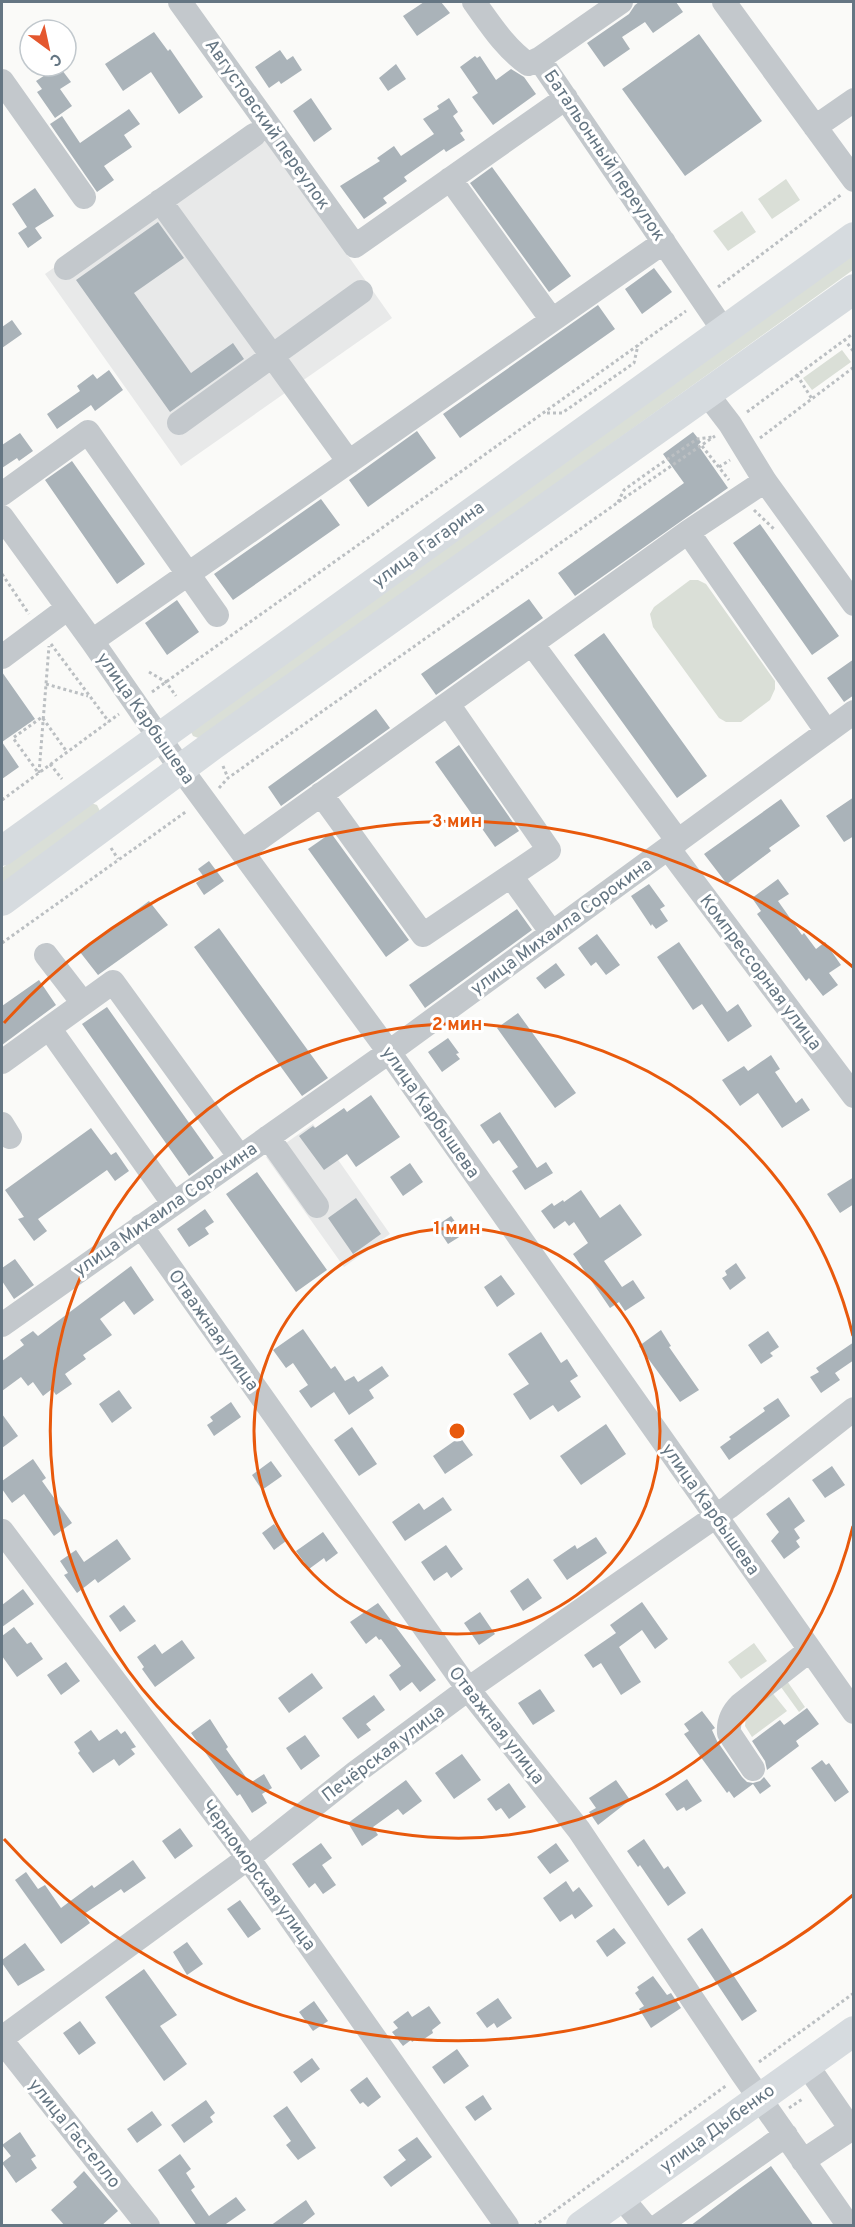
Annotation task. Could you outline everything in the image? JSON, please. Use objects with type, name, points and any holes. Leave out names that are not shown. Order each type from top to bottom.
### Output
[{"type":"main road","name":"улица Гагарина","points":[[2,851],[854,237]]},
{"type":"main road","points":[[2,901],[181,769],[854,289]]},
{"type":"main road","points":[[95,784],[118,816]]},
{"type":"main road","name":"улица Дыбенко","points":[[580,2226],[854,2031]]},
{"type":"street","name":"Августовский переулок","points":[[180,2],[355,246],[450,179]]},
{"type":"street","name":"Батальонный переулок","points":[[474,2],[503,42],[519,58],[528,64],[539,59],[724,331]]},
{"type":"street","points":[[539,59],[621,2]]},
{"type":"street","points":[[724,2],[815,127],[851,185]]},
{"type":"street","points":[[2,81],[84,197]]},
{"type":"street","points":[[552,320],[450,179],[566,98]]},
{"type":"street","points":[[815,127],[854,100]]},
{"type":"street","points":[[66,268],[254,135]]},
{"type":"street","points":[[160,201],[349,462]]},
{"type":"street","points":[[92,641],[664,242]]},
{"type":"street","points":[[179,423],[361,292]]},
{"type":"street","points":[[707,394],[722,431],[765,481],[854,604]]},
{"type":"street","points":[[2,494],[88,432],[217,615]]},
{"type":"street","points":[[242,851],[688,532],[765,481]]},
{"type":"street","name":"улица Карбышева","points":[[2,517],[181,769],[389,1052],[854,1712]]},
{"type":"street","points":[[688,532],[827,732]]},
{"type":"street","points":[[2,657],[68,608]]},
{"type":"street","name":"Компрессорная улица","points":[[532,644],[854,1096]]},
{"type":"street","points":[[321,794],[423,935],[549,850],[448,704]]},
{"type":"street","name":"улица Михаила Сорокина","points":[[2,1325],[389,1052],[854,712]]},
{"type":"street","points":[[511,876],[552,933]]},
{"type":"street","points":[[46,955],[83,1003]]},
{"type":"street","points":[[2,1062],[113,982],[239,1156]]},
{"type":"street","points":[[49,1028],[173,1203]]},
{"type":"street","points":[[268,1137],[317,1206]]},
{"type":"street","name":"Отважная улица","points":[[141,1226],[468,1689],[579,1830],[759,2098],[849,2226]]},
{"type":"street","name":"Печёрская улица","points":[[2,2040],[248,1858],[355,1773],[468,1689],[714,1515],[729,1507],[854,1409]]},
{"type":"street","name":"Черноморская улица","points":[[2,1530],[248,1858],[507,2226]]},
{"type":"street","points":[[753,1769],[729,1733],[730,1720],[740,1705],[810,1650]]},
{"type":"street","name":"улица Гастелло","points":[[2,2040],[148,2226]]},
{"type":"street","points":[[803,2161],[850,2129],[806,2064]]},
{"type":"street","points":[[658,2226],[786,2135]]},
{"type":"street","points":[[621,2197],[645,2226]]},
{"type":"path","points":[[2,800],[702,299],[851,185]]},
{"type":"path","points":[[2,943],[204,799],[228,778],[722,431],[854,333]]},
{"type":"path","points":[[844,339],[854,352]]},
{"type":"path","points":[[545,412],[562,413],[634,363],[638,345]]},
{"type":"path","points":[[758,440],[854,368]]},
{"type":"path","points":[[797,375],[812,399]]},
{"type":"path","points":[[617,503],[624,489],[680,450],[697,439],[722,431]]},
{"type":"path","points":[[2,574],[39,629]]},
{"type":"path","points":[[39,773],[50,642],[109,722]]},
{"type":"path","points":[[46,684],[90,697]]},
{"type":"path","points":[[42,717],[67,752]]},
{"type":"path","points":[[39,773],[14,738],[42,717]]},
{"type":"path","points":[[534,2226],[854,1994]]},
{"type":"shaded area","points":[[256,125],[392,318],[181,466],[45,274]]},
{"type":"shaded area","points":[[786,179],[800,200],[772,219],[758,199]]},
{"type":"shaded area","points":[[742,211],[756,232],[728,251],[713,231]]},
{"type":"shaded area","points":[[853,255],[853,270],[201,739],[193,736],[191,732]]},
{"type":"shaded area","points":[[842,350],[851,362],[812,390],[803,378]]},
{"type":"shaded area","points":[[690,580],[698,580],[706,584],[775,681],[775,689],[770,700],[741,722],[726,722],[719,718],[653,627],[650,614],[654,607]]},
{"type":"shaded area","points":[[91,803],[97,805],[100,811],[2,885],[2,868]]},
{"type":"shaded area","points":[[313,1124],[390,1234],[344,1267],[266,1157]]},
{"type":"shaded area","points":[[754,1643],[767,1661],[741,1679],[728,1662]]},
{"type":"shaded area","points":[[785,1678],[805,1707],[799,1712],[778,1683]]},
{"type":"shaded area","points":[[770,1690],[787,1711],[752,1737],[745,1726],[746,1715]]},
{"type":"building","points":[[424,2],[441,2],[450,13],[417,36],[403,16]]},
{"type":"building","points":[[639,2],[676,2],[683,12],[653,33],[645,22],[622,37],[630,49],[604,67],[587,43],[629,14]]},
{"type":"building","points":[[154,32],[168,51],[170,49],[203,97],[179,114],[151,72],[123,91],[105,64]]},
{"type":"building","points":[[699,34],[762,121],[685,176],[622,89]]},
{"type":"building","points":[[280,50],[287,60],[293,56],[302,70],[281,84],[279,81],[269,88],[255,67]]},
{"type":"building","points":[[475,56],[477,58],[480,56],[496,80],[511,69],[524,77],[536,94],[493,125],[472,97],[478,93],[460,67]]},
{"type":"building","points":[[396,64],[406,79],[388,91],[379,78]]},
{"type":"building","points":[[41,78],[68,78],[71,82],[60,89],[72,106],[55,118],[37,92],[42,89],[36,81]]},
{"type":"building","points":[[311,98],[332,129],[314,142],[293,111]]},
{"type":"building","points":[[449,98],[458,112],[453,116],[463,131],[460,133],[465,140],[446,152],[444,149],[404,177],[407,181],[383,198],[387,203],[364,219],[340,186],[380,161],[377,158],[394,146],[401,156],[434,134],[423,119],[439,109],[437,106]]},
{"type":"building","points":[[129,109],[140,124],[124,135],[132,147],[104,166],[114,180],[97,192],[50,124],[62,116],[80,143]]},
{"type":"building","points":[[492,167],[571,276],[549,292],[470,183]]},
{"type":"building","points":[[35,188],[54,216],[35,228],[42,238],[28,248],[18,233],[27,227],[12,204]]},
{"type":"building","points":[[158,222],[184,258],[134,293],[191,373],[233,343],[244,359],[170,412],[76,280]]},
{"type":"building","points":[[654,268],[672,292],[642,314],[625,289]]},
{"type":"building","points":[[598,305],[615,329],[460,438],[443,414]]},
{"type":"building","points":[[12,320],[22,334],[2,348],[2,327]]},
{"type":"building","points":[[109,370],[123,390],[95,411],[91,405],[57,429],[47,414],[80,391],[77,386],[93,374],[97,379]]},
{"type":"building","points":[[417,431],[436,458],[368,507],[349,480]]},
{"type":"building","points":[[693,432],[701,442],[698,445],[728,488],[575,596],[558,573],[684,483],[663,454]]},
{"type":"building","points":[[20,433],[33,451],[19,461],[17,458],[2,468],[2,445]]},
{"type":"building","points":[[72,461],[145,564],[117,584],[45,480]]},
{"type":"building","points":[[321,499],[340,525],[233,600],[214,574]]},
{"type":"building","points":[[760,524],[839,636],[812,655],[733,543]]},
{"type":"building","points":[[529,599],[543,618],[436,695],[421,674]]},
{"type":"building","points":[[177,600],[199,632],[167,655],[145,623]]},
{"type":"building","points":[[604,633],[707,776],[677,798],[574,655]]},
{"type":"building","points":[[854,659],[854,695],[844,702],[827,678]]},
{"type":"building","points":[[2,672],[35,719],[2,742]]},
{"type":"building","points":[[376,709],[390,728],[281,806],[268,787]]},
{"type":"building","points":[[2,742],[19,767],[2,779]]},
{"type":"building","points":[[459,745],[519,831],[495,847],[435,762]]},
{"type":"building","points":[[854,797],[854,836],[844,842],[826,816]]},
{"type":"building","points":[[781,799],[800,826],[769,848],[771,851],[727,884],[704,854]]},
{"type":"building","points":[[331,833],[409,940],[386,957],[308,849]]},
{"type":"building","points":[[209,861],[224,881],[204,895],[196,883],[204,877],[198,869]]},
{"type":"building","points":[[778,879],[789,894],[778,901],[802,935],[804,933],[816,949],[825,942],[841,965],[829,973],[838,985],[823,996],[809,978],[806,981],[757,914],[761,911],[752,898]]},
{"type":"building","points":[[649,884],[665,906],[660,909],[668,921],[656,929],[652,924],[651,926],[631,896]]},
{"type":"building","points":[[149,901],[168,925],[98,975],[80,952]]},
{"type":"building","points":[[517,909],[532,930],[425,1008],[409,985]]},
{"type":"building","points":[[219,928],[328,1078],[302,1096],[194,947]]},
{"type":"building","points":[[597,934],[620,965],[606,975],[596,962],[591,966],[578,948]]},
{"type":"building","points":[[679,942],[727,1012],[738,1004],[752,1026],[728,1042],[702,1004],[693,1010],[657,957]]},
{"type":"building","points":[[556,963],[565,975],[545,989],[536,978]]},
{"type":"building","points":[[39,980],[56,1005],[2,1045],[2,1006]]},
{"type":"building","points":[[107,1007],[214,1158],[189,1176],[82,1024]]},
{"type":"building","points":[[518,1013],[576,1093],[555,1108],[497,1028]]},
{"type":"building","points":[[448,1038],[459,1053],[456,1054],[460,1059],[442,1072],[428,1052]]},
{"type":"building","points":[[771,1055],[780,1069],[775,1072],[796,1103],[802,1098],[810,1110],[782,1128],[758,1093],[740,1106],[722,1080],[744,1066],[748,1071]]},
{"type":"building","points":[[371,1095],[400,1137],[356,1167],[347,1154],[324,1170],[299,1136],[344,1108],[347,1112]]},
{"type":"building","points":[[500,1112],[537,1168],[546,1162],[553,1173],[525,1190],[512,1171],[518,1167],[499,1140],[493,1144],[480,1125]]},
{"type":"building","points":[[91,1128],[111,1155],[116,1152],[129,1171],[115,1181],[107,1170],[38,1219],[47,1231],[34,1241],[18,1219],[24,1217],[5,1190]]},
{"type":"building","points":[[410,1163],[423,1182],[403,1196],[390,1177]]},
{"type":"building","points":[[257,1172],[327,1270],[296,1292],[226,1194]]},
{"type":"building","points":[[854,1177],[854,1204],[840,1213],[827,1194]]},
{"type":"building","points":[[581,1190],[600,1218],[620,1204],[642,1235],[604,1261],[622,1287],[633,1280],[645,1298],[625,1311],[619,1302],[610,1308],[573,1254],[588,1243],[574,1222],[569,1226],[565,1221],[554,1229],[541,1211],[552,1203],[554,1206],[563,1200],[564,1202]]},
{"type":"building","points":[[356,1198],[381,1234],[353,1254],[328,1218]]},
{"type":"building","points":[[205,1209],[214,1222],[205,1228],[209,1234],[189,1247],[177,1229]]},
{"type":"building","points":[[451,1216],[464,1234],[448,1244],[436,1226]]},
{"type":"building","points":[[15,1259],[34,1285],[14,1299],[2,1281],[2,1268]]},
{"type":"building","points":[[736,1263],[746,1278],[730,1290],[722,1278],[727,1275],[725,1271]]},
{"type":"building","points":[[131,1266],[154,1300],[134,1315],[124,1301],[100,1319],[112,1335],[83,1355],[86,1359],[65,1374],[72,1384],[56,1395],[52,1389],[43,1396],[33,1382],[28,1386],[21,1377],[2,1391],[2,1361],[24,1345],[20,1340],[33,1331],[38,1336]]},
{"type":"building","points":[[501,1275],[515,1294],[497,1307],[484,1287]]},
{"type":"building","points":[[303,1329],[331,1369],[335,1366],[345,1381],[354,1376],[358,1382],[382,1366],[389,1376],[369,1390],[374,1398],[349,1415],[334,1392],[311,1408],[299,1391],[308,1385],[293,1363],[286,1368],[273,1350]]},
{"type":"building","points":[[661,1330],[671,1346],[669,1347],[699,1390],[680,1402],[639,1346]]},
{"type":"building","points":[[768,1331],[779,1347],[770,1353],[773,1356],[761,1364],[748,1345]]},
{"type":"building","points":[[541,1332],[561,1363],[567,1359],[578,1376],[570,1381],[581,1397],[558,1412],[553,1405],[530,1420],[513,1394],[529,1384],[508,1354]]},
{"type":"building","points":[[854,1342],[854,1360],[835,1373],[840,1380],[821,1393],[810,1377],[819,1372],[816,1368]]},
{"type":"building","points":[[119,1390],[132,1408],[112,1423],[99,1404]]},
{"type":"building","points":[[778,1398],[790,1416],[729,1460],[720,1447],[731,1439],[729,1437],[765,1411],[763,1408]]},
{"type":"building","points":[[231,1402],[241,1417],[214,1436],[207,1425],[213,1421],[210,1417]]},
{"type":"building","points":[[2,1414],[18,1436],[2,1448]]},
{"type":"building","points":[[606,1424],[626,1454],[581,1485],[560,1456]]},
{"type":"building","points":[[352,1427],[377,1464],[359,1476],[334,1440]]},
{"type":"building","points":[[460,1437],[473,1455],[445,1474],[433,1456]]},
{"type":"building","points":[[33,1459],[46,1478],[42,1481],[72,1523],[54,1536],[24,1494],[12,1503],[2,1489],[2,1481]]},
{"type":"building","points":[[271,1461],[282,1476],[262,1490],[252,1475]]},
{"type":"building","points":[[832,1466],[845,1485],[825,1498],[812,1480]]},
{"type":"building","points":[[443,1497],[452,1510],[405,1541],[392,1522],[419,1503],[424,1510]]},
{"type":"building","points":[[789,1497],[805,1521],[794,1529],[800,1538],[796,1541],[800,1547],[784,1559],[771,1541],[779,1532],[766,1514]]},
{"type":"building","points":[[274,1524],[286,1541],[274,1550],[262,1533]]},
{"type":"building","points":[[323,1532],[338,1553],[326,1562],[324,1558],[309,1569],[296,1551]]},
{"type":"building","points":[[596,1537],[607,1553],[567,1580],[553,1560],[575,1545],[577,1549]]},
{"type":"building","points":[[117,1539],[131,1559],[98,1583],[95,1579],[77,1593],[64,1575],[68,1573],[60,1561],[76,1550],[84,1562]]},
{"type":"building","points":[[446,1545],[463,1569],[451,1578],[447,1572],[434,1581],[421,1562]]},
{"type":"building","points":[[528,1578],[542,1598],[523,1611],[510,1591]]},
{"type":"building","points":[[23,1589],[34,1604],[2,1627],[2,1605]]},
{"type":"building","points":[[642,1602],[668,1639],[655,1649],[642,1630],[619,1647],[641,1682],[621,1695],[601,1663],[593,1668],[584,1655],[616,1633],[610,1625]]},
{"type":"building","points":[[378,1603],[436,1680],[420,1692],[412,1682],[400,1691],[389,1675],[401,1666],[381,1639],[379,1640],[376,1636],[366,1644],[350,1622]]},
{"type":"building","points":[[124,1605],[136,1621],[120,1632],[109,1616]]},
{"type":"building","points":[[480,1612],[495,1634],[479,1645],[464,1623]]},
{"type":"building","points":[[14,1627],[27,1644],[31,1642],[43,1659],[17,1677],[2,1656],[2,1636]]},
{"type":"building","points":[[182,1640],[195,1658],[155,1687],[142,1669],[144,1667],[137,1657],[155,1644],[162,1654]]},
{"type":"building","points":[[66,1662],[80,1681],[61,1695],[47,1675]]},
{"type":"building","points":[[312,1673],[323,1688],[289,1713],[278,1698]]},
{"type":"building","points":[[540,1689],[555,1711],[533,1725],[518,1703]]},
{"type":"building","points":[[374,1695],[385,1710],[366,1724],[371,1730],[358,1739],[342,1718]]},
{"type":"building","points":[[807,1708],[819,1724],[796,1741],[799,1746],[767,1770],[765,1761],[752,1741],[780,1720],[784,1725]]},
{"type":"building","points":[[702,1711],[715,1728],[712,1730],[717,1741],[742,1777],[747,1782],[753,1783],[764,1777],[771,1786],[760,1794],[753,1784],[734,1798],[729,1791],[727,1793],[684,1734],[689,1731],[684,1724]]},
{"type":"building","points":[[210,1719],[228,1747],[226,1749],[250,1783],[264,1774],[272,1788],[262,1794],[267,1803],[252,1813],[240,1794],[237,1796],[191,1733]]},
{"type":"building","points":[[117,1729],[121,1734],[125,1731],[136,1747],[131,1749],[135,1754],[119,1766],[114,1759],[93,1773],[78,1753],[80,1751],[74,1742],[91,1730],[99,1741]]},
{"type":"building","points":[[305,1735],[320,1756],[301,1770],[286,1748]]},
{"type":"building","points":[[462,1754],[481,1780],[454,1799],[435,1773]]},
{"type":"building","points":[[822,1760],[826,1765],[829,1763],[849,1792],[835,1802],[811,1768]]},
{"type":"building","points":[[687,1779],[702,1801],[686,1811],[684,1807],[677,1811],[665,1794]]},
{"type":"building","points":[[406,1780],[422,1801],[403,1815],[398,1809],[373,1827],[378,1835],[362,1846],[348,1823]]},
{"type":"building","points":[[616,1780],[630,1800],[598,1825],[589,1812],[596,1808],[589,1798]]},
{"type":"building","points":[[509,1783],[526,1807],[509,1819],[501,1808],[496,1811],[487,1799]]},
{"type":"building","points":[[180,1828],[193,1846],[175,1859],[162,1841]]},
{"type":"building","points":[[644,1839],[664,1869],[668,1866],[686,1893],[668,1906],[640,1865],[638,1867],[627,1851]]},
{"type":"building","points":[[321,1843],[332,1858],[322,1865],[336,1885],[323,1894],[315,1883],[309,1888],[292,1864]]},
{"type":"building","points":[[556,1843],[569,1861],[550,1874],[537,1857]]},
{"type":"building","points":[[133,1860],[146,1878],[124,1893],[121,1889],[84,1914],[90,1923],[61,1944],[15,1880],[26,1872],[38,1889],[45,1885],[61,1908],[92,1885],[94,1888]]},
{"type":"building","points":[[566,1881],[573,1892],[579,1887],[593,1906],[575,1919],[572,1914],[560,1922],[543,1898]]},
{"type":"building","points":[[240,1900],[261,1929],[248,1938],[227,1909]]},
{"type":"building","points":[[614,1928],[626,1943],[607,1957],[596,1941]]},
{"type":"building","points":[[702,1928],[757,2011],[742,2021],[687,1939]]},
{"type":"building","points":[[187,1942],[203,1964],[187,1975],[173,1952]]},
{"type":"building","points":[[25,1943],[45,1970],[18,1986],[2,1960]]},
{"type":"building","points":[[144,1969],[177,2015],[160,2026],[187,2064],[164,2081],[105,1997]]},
{"type":"building","points":[[653,1976],[667,1995],[671,1993],[681,2008],[651,2028],[639,2009],[644,2006],[635,1993],[639,1990],[637,1987]]},
{"type":"building","points":[[498,1998],[512,2018],[497,2028],[494,2023],[487,2028],[476,2013]]},
{"type":"building","points":[[314,2001],[328,2021],[313,2031],[299,2012]]},
{"type":"building","points":[[429,2006],[441,2023],[432,2030],[433,2033],[421,2041],[418,2038],[403,2046],[392,2032],[398,2028],[393,2022],[408,2011],[412,2017]]},
{"type":"building","points":[[80,2021],[96,2043],[79,2055],[63,2033]]},
{"type":"building","points":[[457,2049],[469,2066],[444,2084],[432,2067]]},
{"type":"building","points":[[312,2058],[320,2069],[301,2083],[293,2072]]},
{"type":"building","points":[[367,2077],[381,2097],[368,2107],[363,2102],[360,2104],[350,2090]]},
{"type":"building","points":[[483,2095],[492,2109],[475,2121],[465,2107]]},
{"type":"building","points":[[206,2100],[215,2113],[210,2117],[213,2122],[184,2143],[171,2125]]},
{"type":"building","points":[[287,2106],[316,2148],[298,2160],[286,2145],[291,2141],[273,2116]]},
{"type":"building","points":[[152,2111],[162,2125],[137,2143],[127,2129]]},
{"type":"building","points":[[20,2132],[36,2156],[31,2159],[37,2168],[16,2183],[2,2163],[11,2156],[2,2145]]},
{"type":"building","points":[[417,2137],[432,2157],[391,2187],[383,2177],[406,2160],[398,2150]]},
{"type":"building","points":[[180,2154],[191,2169],[186,2173],[195,2187],[191,2190],[209,2216],[236,2197],[246,2210],[223,2226],[197,2226],[158,2170]]},
{"type":"building","points":[[771,2166],[814,2226],[690,2226],[739,2189]]},
{"type":"building","points":[[84,2171],[118,2211],[101,2226],[65,2226],[51,2210],[77,2187],[73,2182]]},
{"type":"building","points":[[306,2200],[315,2214],[300,2226],[270,2226]]}]
